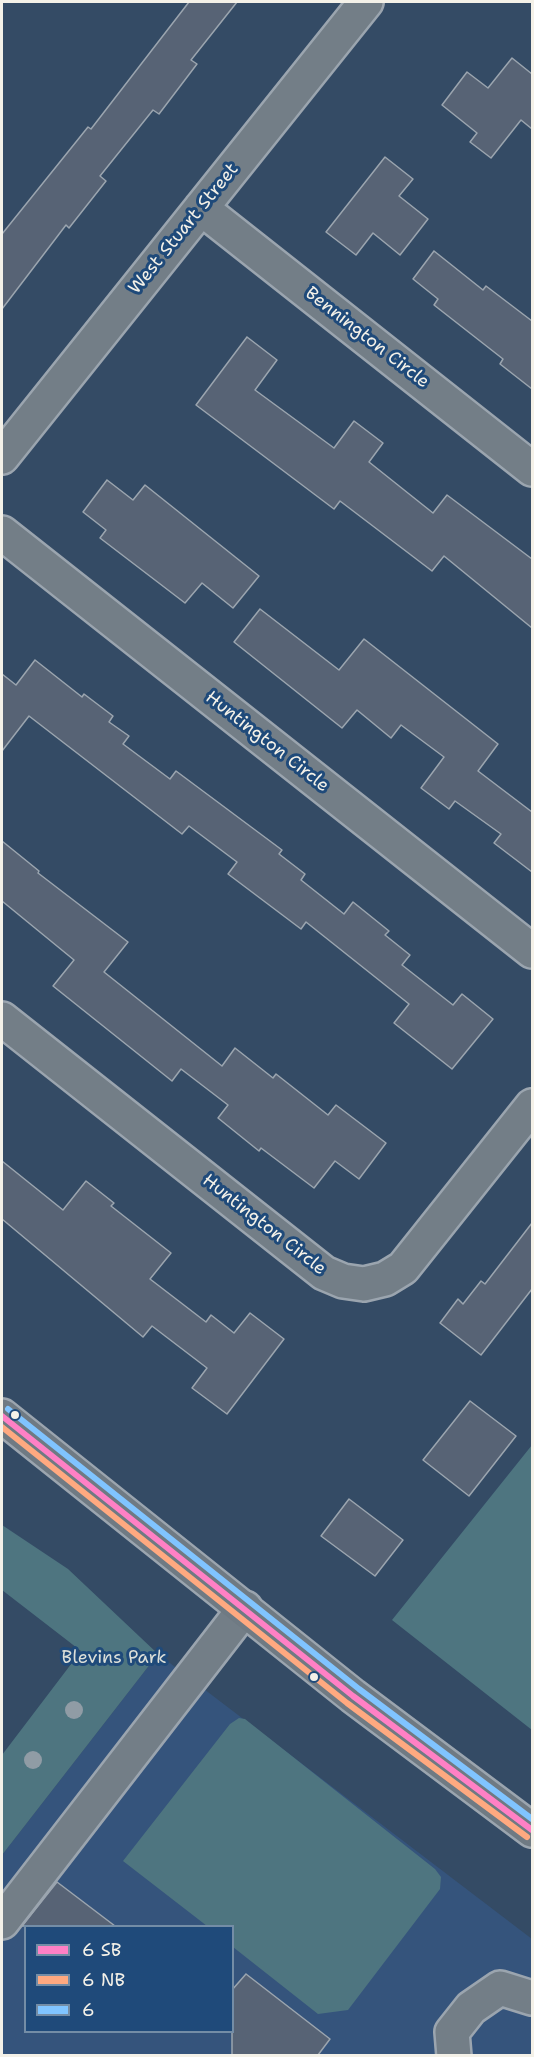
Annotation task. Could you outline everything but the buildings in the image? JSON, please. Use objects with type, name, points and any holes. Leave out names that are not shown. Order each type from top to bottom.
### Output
[{"type":"main road","points":[[2,1416],[353,1696],[532,1830]]},
{"type":"street","name":"West Stuart Street","points":[[2,458],[366,2]]},
{"type":"street","name":"Bennington Circle","points":[[201,208],[532,469]]},
{"type":"street","name":"Huntington Circle","points":[[2,533],[532,951]]},
{"type":"street","name":"Huntington Circle","points":[[2,1019],[324,1273],[343,1281],[364,1284],[385,1279],[403,1268],[532,1106]]},
{"type":"street","points":[[2,1890],[237,1602]]},
{"type":"street","points":[[2,1922],[237,1602]]},
{"type":"street","points":[[454,2055],[452,2032],[471,2008],[500,1988],[532,1998]]},
{"type":"shaded area","points":[[158,1654],[532,1939],[532,2055],[2,2055],[2,1855]]},
{"type":"green space","points":[[532,1445],[532,1730],[392,1620]]},
{"type":"green space","name":"Blevins Park","points":[[2,1525],[68,1569],[158,1654],[2,1855],[2,1755],[81,1651],[2,1590]]},
{"type":"green space","points":[[239,1718],[245,1719],[435,1869],[441,1877],[440,1889],[348,2010],[318,2014],[234,1948],[234,1925],[206,1925],[123,1861],[230,1724]]},
{"type":"transit line","name":"6","points":[[8,1409],[359,1689],[532,1819]]},
{"type":"transit line","points":[[2,1416],[353,1696],[532,1830]]},
{"type":"transit line","points":[[2,1427],[347,1703],[527,1837]]}]
